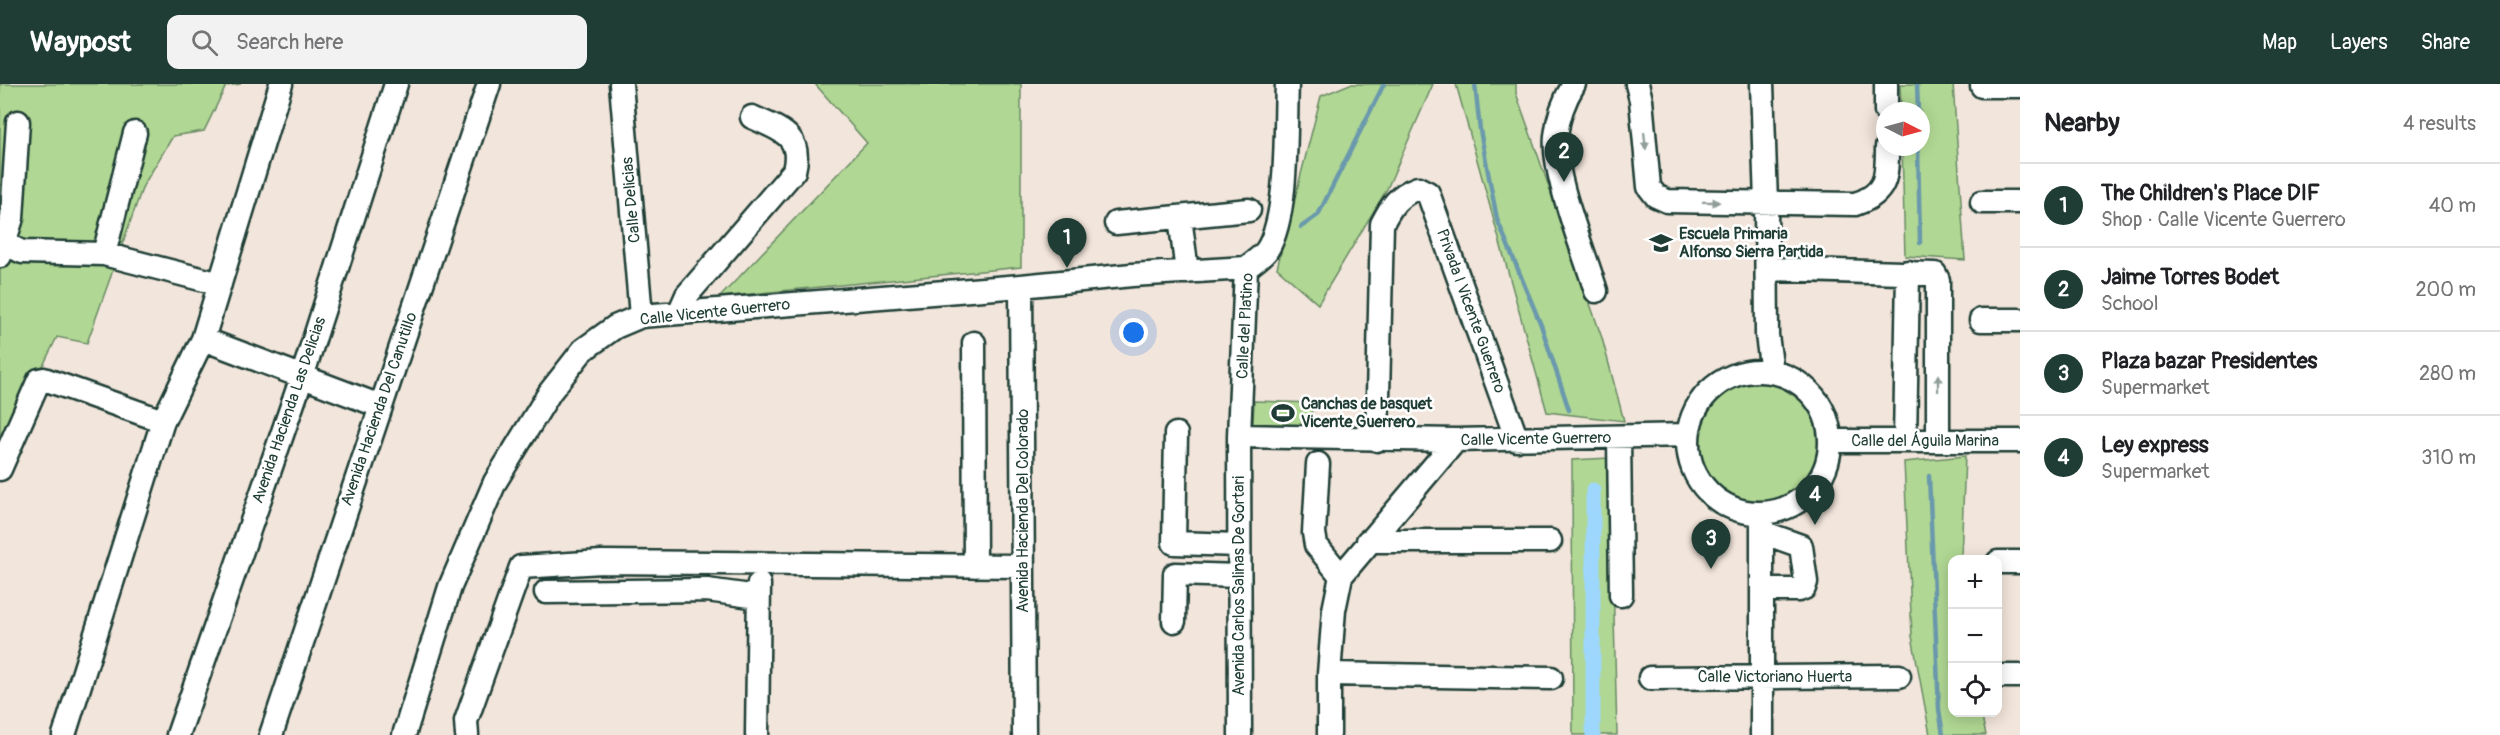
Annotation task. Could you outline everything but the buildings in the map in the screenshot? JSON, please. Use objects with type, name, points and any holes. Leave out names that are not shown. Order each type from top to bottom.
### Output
[{"type":"street","points":[[64,735],[163,421],[203,339],[281,84]]},
{"type":"street","name":"Avenida Hacienda Las Delicias","points":[[178,735],[302,377],[396,84]]},
{"type":"street","name":"Avenida Hacienda Del Canutillo","points":[[271,735],[489,84]]},
{"type":"street","name":"Calle Delicias","points":[[621,84],[641,316]]},
{"type":"street","name":"Calle del Platino","points":[[1239,436],[1246,268],[1266,252],[1276,232],[1282,208],[1287,84]]},
{"type":"street","points":[[1574,84],[1563,103],[1556,137],[1558,169],[1596,291]]},
{"type":"street","points":[[1637,84],[1641,100],[1649,188],[1656,196],[1667,201],[1855,204],[1870,199],[1881,189],[1887,172],[1887,156]]},
{"type":"street","points":[[1762,84],[1767,335],[1772,372]]},
{"type":"street","points":[[1886,84],[1886,102]]},
{"type":"street","points":[[1982,86],[2020,86]]},
{"type":"street","points":[[678,313],[687,295],[794,171],[798,157],[794,143],[786,133],[752,117]]},
{"type":"street","points":[[18,122],[12,218],[2,247],[22,252],[104,254],[220,284]]},
{"type":"street","points":[[104,254],[135,133]]},
{"type":"street","name":"Privada I Vicente Guerrero","points":[[1377,440],[1382,224],[1392,204],[1407,192],[1418,188],[1428,193],[1517,440]]},
{"type":"street","points":[[1982,202],[2020,202]]},
{"type":"street","points":[[1116,223],[1250,210]]},
{"type":"street","points":[[1180,217],[1187,272]]},
{"type":"street","name":"Calle Vicente Guerrero","points":[[404,735],[450,587],[495,482],[550,392],[583,350],[615,327],[641,316],[1246,268]]},
{"type":"street","points":[[1767,269],[1935,274],[1938,280],[1938,441]]},
{"type":"street","points":[[1905,441],[1908,272]]},
{"type":"street","name":"Avenida Hacienda Del Colorado","points":[[1021,286],[1024,735]]},
{"type":"street","points":[[1981,320],[2020,320]]},
{"type":"street","points":[[203,339],[380,406]]},
{"type":"street","points":[[974,343],[975,566]]},
{"type":"street","points":[[1762,522],[1810,491],[1821,476],[1828,459],[1830,441],[1827,422],[1819,404],[1807,389],[1791,378],[1772,372],[1753,371],[1733,375],[1716,385],[1702,399],[1692,416],[1688,435],[1689,456],[1696,475],[1707,491],[1723,504],[1762,522],[1801,546],[1806,582],[1804,588],[1762,590]]},
{"type":"street","points":[[0,469],[39,380],[44,379],[163,421]]},
{"type":"street","points":[[1174,621],[1176,434]]},
{"type":"street","name":"Calle Vicente Guerrero","points":[[1239,436],[1377,440],[1517,440],[1688,435]]},
{"type":"street","name":"Avenida Carlos Salinas De Gortari","points":[[1239,436],[1240,735]]},
{"type":"street","points":[[1619,437],[1621,595]]},
{"type":"street","points":[[1329,735],[1329,674],[1334,610],[1341,576],[1368,541],[1456,440]]},
{"type":"street","name":"Calle del Águila Marina","points":[[1830,441],[2020,441]]},
{"type":"street","points":[[1318,464],[1314,533],[1316,545],[1341,576]]},
{"type":"street","points":[[1762,522],[1762,735]]},
{"type":"street","points":[[1368,541],[1550,541]]},
{"type":"street","points":[[1174,543],[1239,545]]},
{"type":"street","points":[[467,735],[466,721],[521,567],[602,562],[1023,566]]},
{"type":"street","points":[[2002,562],[2020,562]]},
{"type":"street","points":[[757,735],[758,597],[761,565]]},
{"type":"street","points":[[1175,574],[1239,576]]},
{"type":"street","points":[[546,592],[707,590],[758,597]]},
{"type":"street","points":[[1329,674],[1551,678]]},
{"type":"street","name":"Calle Victoriano Huerta","points":[[1650,678],[1899,676]]},
{"type":"street","points":[[2002,676],[2020,676]]},
{"type":"green space","points":[[0,84],[241,84],[226,86],[204,131],[173,136],[143,186],[87,343],[57,337],[0,454]]},
{"type":"green space","points":[[815,84],[1021,84],[1021,267],[720,297],[867,143]]},
{"type":"green space","points":[[1350,84],[1433,84],[1387,189],[1318,304],[1277,268],[1321,96]]},
{"type":"green space","points":[[1456,84],[1516,84],[1516,93],[1602,338],[1624,421],[1547,412]]},
{"type":"green space","points":[[1900,84],[1953,84],[1965,260],[1905,256],[1902,156],[1930,156],[1930,102],[1901,102]]},
{"type":"green space","points":[[1759,380],[1783,385],[1803,399],[1817,419],[1822,443],[1817,467],[1803,487],[1783,501],[1759,506],[1735,501],[1715,487],[1701,467],[1696,443],[1701,419],[1715,399],[1735,385]]},
{"type":"green space","points":[[1254,401],[1312,403],[1311,427],[1253,425]]},
{"type":"green space","points":[[1965,456],[1961,555],[1948,555],[1948,717],[1982,717],[1986,735],[1930,735],[1912,636],[1904,462]]},
{"type":"green space","points":[[1610,458],[1617,735],[1573,735],[1572,460]]},
{"type":"waterway","points":[[1301,227],[1318,215],[1384,84]]},
{"type":"waterway","points":[[1475,84],[1480,130],[1497,219],[1541,325],[1569,410]]},
{"type":"waterway","points":[[1917,84],[1918,102]]},
{"type":"waterway","points":[[1918,156],[1920,243]]},
{"type":"waterway","points":[[1929,476],[1939,709],[1943,735]]},
{"type":"waterway","points":[[1593,490],[1593,735]]},
{"type":"place","name":"Jaime Torres Bodet","points":[[1564,182]]},
{"type":"place","name":"Escuela Primaria Alfonso Sierra Partida","points":[[1661,243]]},
{"type":"place","name":"The Children's Place DIF","points":[[1067,268]]},
{"type":"place","name":"Canchas de basquet Vicente Guerrero","points":[[1283,413]]},
{"type":"place","name":"Ley express","points":[[1815,525]]},
{"type":"place","name":"Plaza bazar Presidentes","points":[[1711,569]]}]
